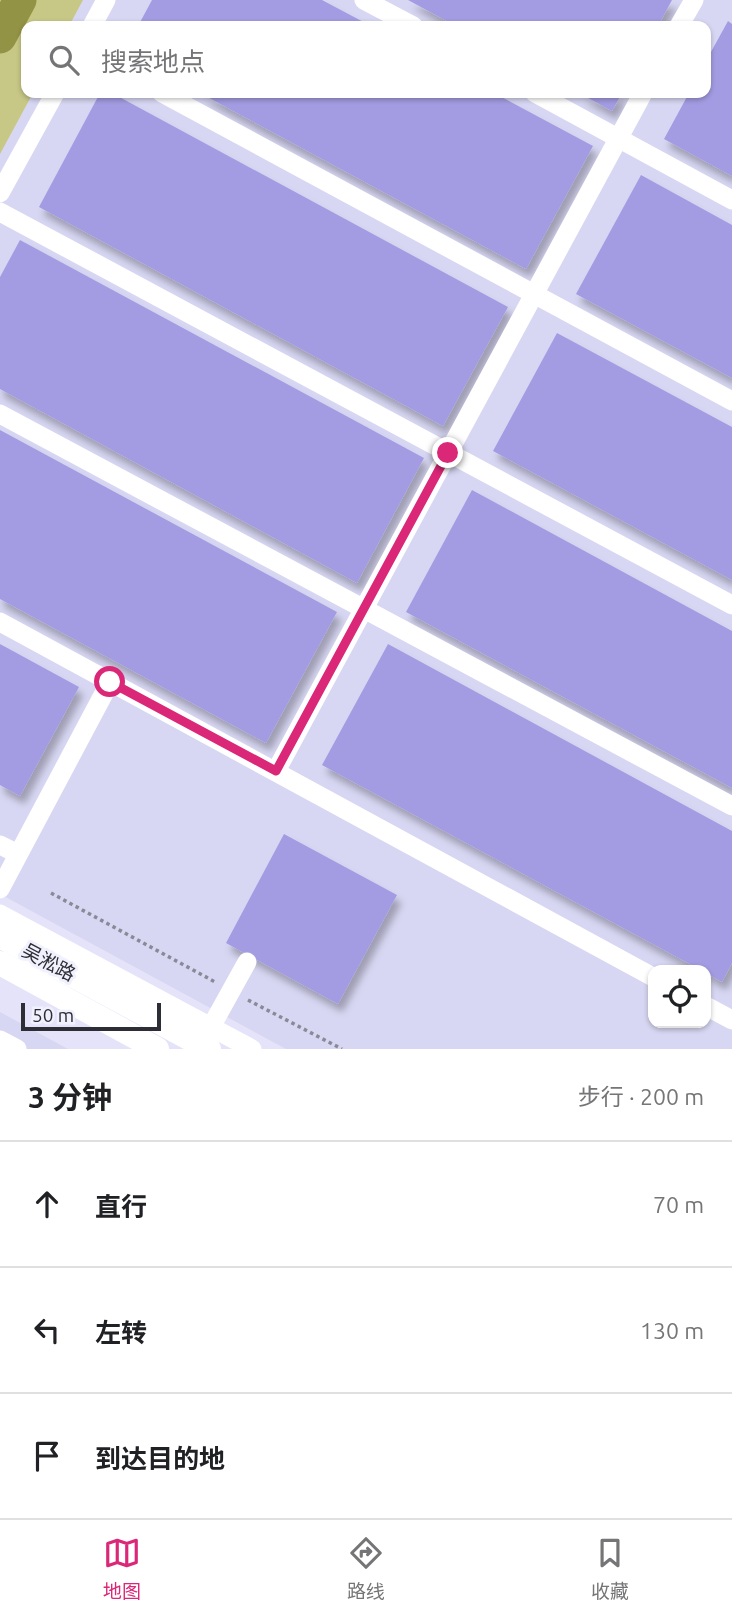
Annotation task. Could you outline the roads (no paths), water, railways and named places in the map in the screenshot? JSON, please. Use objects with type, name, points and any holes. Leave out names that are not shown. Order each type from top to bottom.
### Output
[{"type":"main road","name":"吴淞路","points":[[0,936],[210,1038]]},
{"type":"main road","name":"吴淞路","points":[[0,963],[157,1049]]},
{"type":"lane","points":[[95,21],[106,0]]},
{"type":"lane","points":[[364,0],[404,21]]},
{"type":"lane","points":[[683,21],[694,0]]},
{"type":"lane","points":[[0,193],[52,98]]},
{"type":"lane","points":[[171,98],[732,401]]},
{"type":"lane","points":[[544,98],[732,200]]},
{"type":"lane","points":[[276,771],[640,98]]},
{"type":"lane","points":[[0,212],[732,605]]},
{"type":"lane","points":[[0,414],[732,806]]},
{"type":"lane","points":[[0,622],[648,974]]},
{"type":"lane","points":[[0,889],[110,682]]},
{"type":"lane","points":[[0,845],[18,854]]},
{"type":"lane","points":[[0,914],[210,1038],[252,1049]]},
{"type":"lane","points":[[210,1038],[247,962]]},
{"type":"lane","points":[[711,1009],[732,1020]]},
{"type":"lane","points":[[0,1040],[17,1049]]},
{"type":"waterway","points":[[0,37],[20,0]]}]
